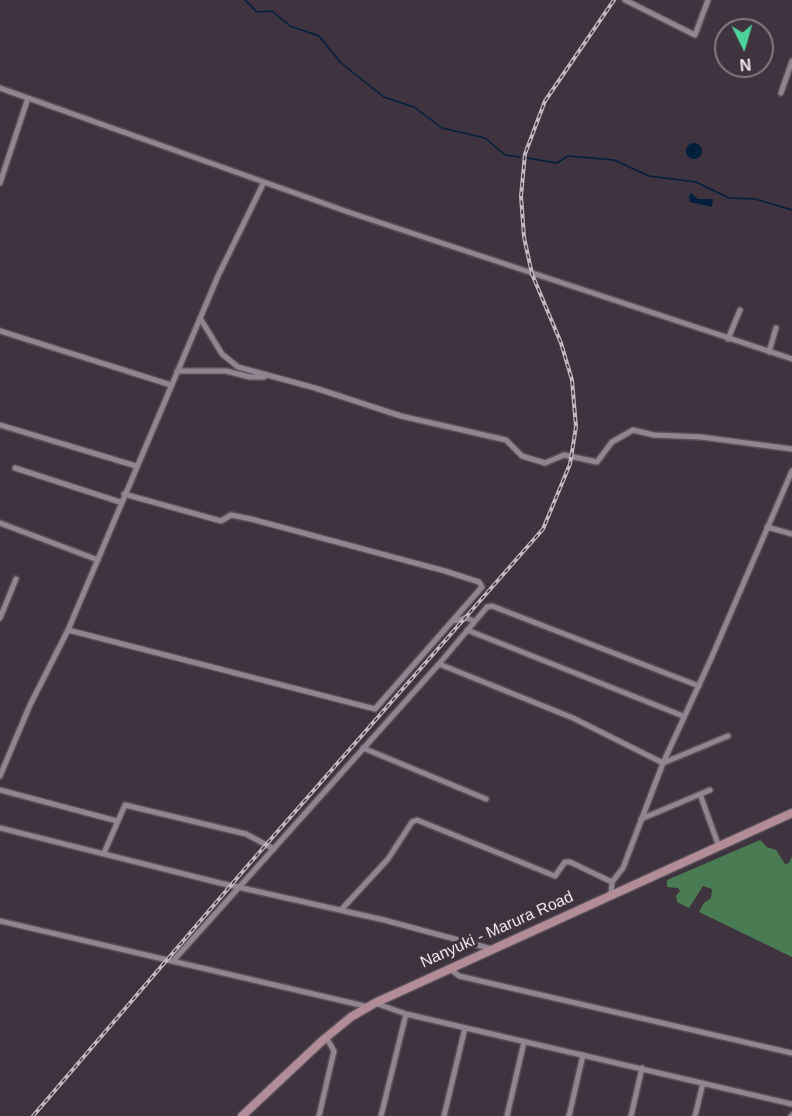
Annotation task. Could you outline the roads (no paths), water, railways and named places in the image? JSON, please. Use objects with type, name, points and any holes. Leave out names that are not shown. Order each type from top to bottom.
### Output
[{"type":"street","points":[[625,0],[695,35],[708,0]]},
{"type":"street","points":[[781,93],[792,61]]},
{"type":"street","points":[[0,88],[264,182],[792,359]]},
{"type":"street","points":[[0,183],[28,98]]},
{"type":"street","points":[[0,776],[30,705],[68,630],[120,502],[200,318],[264,182]]},
{"type":"street","points":[[728,339],[740,310]]},
{"type":"street","points":[[200,318],[229,361],[272,377],[412,418],[506,440],[522,456],[545,464],[564,455],[597,462],[616,438],[633,430],[654,435],[701,436],[792,449]]},
{"type":"street","points":[[769,352],[776,328]]},
{"type":"street","points":[[0,331],[171,385]]},
{"type":"street","points":[[177,371],[226,371],[250,377],[272,377]]},
{"type":"street","points":[[0,425],[136,466]]},
{"type":"street","points":[[15,468],[120,502]]},
{"type":"street","points":[[611,894],[612,882],[623,868],[683,716],[699,686],[792,471]]},
{"type":"street","points":[[68,630],[372,709],[380,705],[481,589],[481,583],[422,565],[251,519],[231,515],[221,521],[124,494]]},
{"type":"street","points":[[0,523],[98,560]]},
{"type":"street","points":[[767,527],[792,534]]},
{"type":"street","points":[[0,618],[16,579]]},
{"type":"street","points":[[173,961],[440,664],[487,607],[492,606],[699,686]]},
{"type":"street","points":[[452,621],[466,618],[474,621]]},
{"type":"street","points":[[467,630],[683,716]]},
{"type":"street","points":[[440,664],[573,718],[663,763],[728,736]]},
{"type":"street","points":[[363,748],[486,799]]},
{"type":"street","points":[[0,790],[117,821]]},
{"type":"street","points":[[641,819],[710,790]]},
{"type":"street","points":[[700,794],[719,847]]},
{"type":"street","points":[[104,853],[123,807],[130,806],[246,834],[274,849]]},
{"type":"street","name":"Nanyuki - Marura Road","points":[[242,1116],[326,1037],[372,1005],[792,813]]},
{"type":"street","points":[[341,910],[388,859],[412,822],[417,820],[555,876],[565,862],[570,862],[612,882]]},
{"type":"street","points":[[0,828],[341,910],[492,949]]},
{"type":"street","points":[[0,921],[372,1005],[792,1104]]},
{"type":"street","points":[[449,968],[459,976],[792,1053]]},
{"type":"street","points":[[381,1116],[406,1014]]},
{"type":"street","points":[[444,1116],[465,1028]]},
{"type":"street","points":[[319,1116],[334,1051],[326,1037]]},
{"type":"street","points":[[507,1116],[524,1042]]},
{"type":"street","points":[[569,1116],[583,1055]]},
{"type":"street","points":[[631,1116],[642,1068]]},
{"type":"street","points":[[695,1116],[703,1083]]},
{"type":"water","points":[[691,143],[697,143],[702,151],[700,157],[691,159],[686,154],[686,148]]},
{"type":"water","points":[[691,193],[698,199],[713,199],[712,207],[690,202]]},
{"type":"waterway","points":[[245,0],[257,12],[272,11],[290,26],[319,36],[341,63],[384,97],[414,107],[442,128],[485,138],[505,155],[520,157]]},
{"type":"waterway","points":[[527,158],[557,163],[568,156],[614,160],[649,176],[696,182],[729,198],[755,199],[792,210]]},
{"type":"railway","points":[[33,1116],[250,863],[543,529],[570,464],[576,427],[572,380],[561,343],[532,274],[524,237],[521,196],[525,154],[545,101],[614,0]]}]
